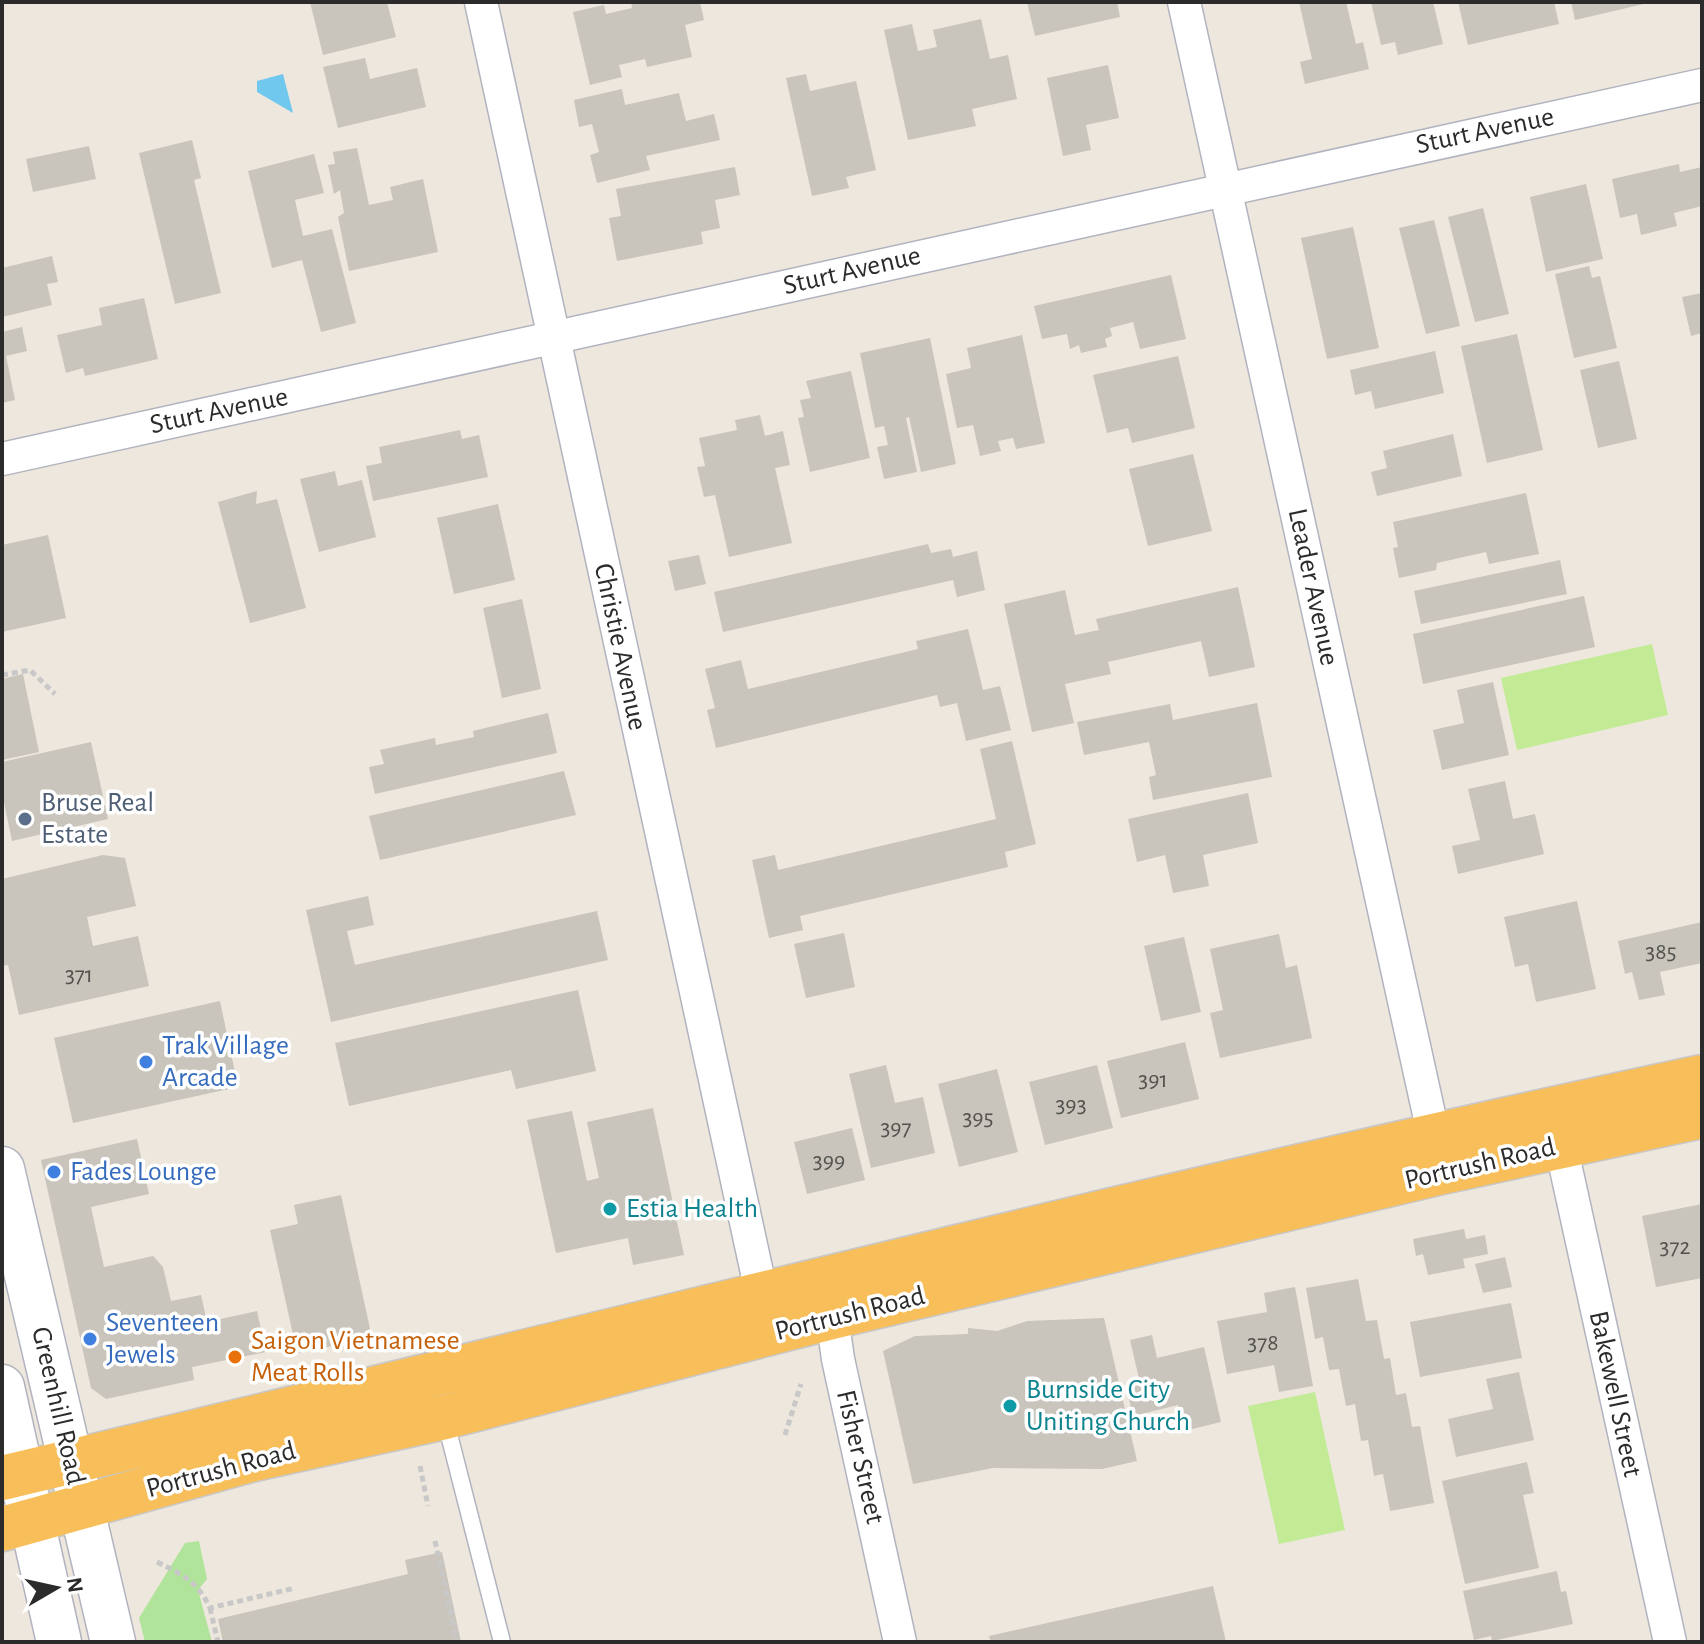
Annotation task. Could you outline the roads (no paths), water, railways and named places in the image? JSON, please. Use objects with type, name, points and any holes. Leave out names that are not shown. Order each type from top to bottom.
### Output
[{"type":"highway","name":"Portrush Road","points":[[17,1525],[254,1459],[445,1417],[832,1317],[1437,1153],[1702,1077]]},
{"type":"highway","name":"Portrush Road","points":[[12,1476],[842,1272],[1437,1153],[1561,1146],[1702,1116]]},
{"type":"main road","name":"Greenhill Road","points":[[2,1169],[113,1642]]},
{"type":"main road","name":"Greenhill Road","points":[[2,1387],[17,1525],[59,1642]]},
{"type":"street","name":"Christie Avenue","points":[[481,2],[551,338],[761,1291]]},
{"type":"street","name":"Leader Avenue","points":[[1184,2],[1437,1153]]},
{"type":"street","name":"Sturt Avenue","points":[[2,459],[1226,187],[1702,85]]},
{"type":"street","name":"Bakewell Street","points":[[1561,1146],[1670,1642]]},
{"type":"street","name":"Fisher Street","points":[[842,1272],[832,1317],[838,1359],[898,1642]]},
{"type":"lane","points":[[445,1417],[502,1642]]},
{"type":"water","points":[[283,74],[293,113],[257,92],[257,81]]},
{"type":"place","name":"Bruse Real Estate","points":[[25,819]]},
{"type":"place","name":"Trak Village Arcade","points":[[146,1062]]},
{"type":"place","name":"Fades Lounge","points":[[54,1172]]},
{"type":"place","name":"Estia Health","points":[[610,1209]]},
{"type":"place","name":"Seventeen Jewels","points":[[90,1339]]},
{"type":"place","name":"Saigon Vietnamese Meat Rolls","points":[[235,1357]]},
{"type":"place","name":"Burnside City Uniting Church","points":[[1010,1406]]}]
